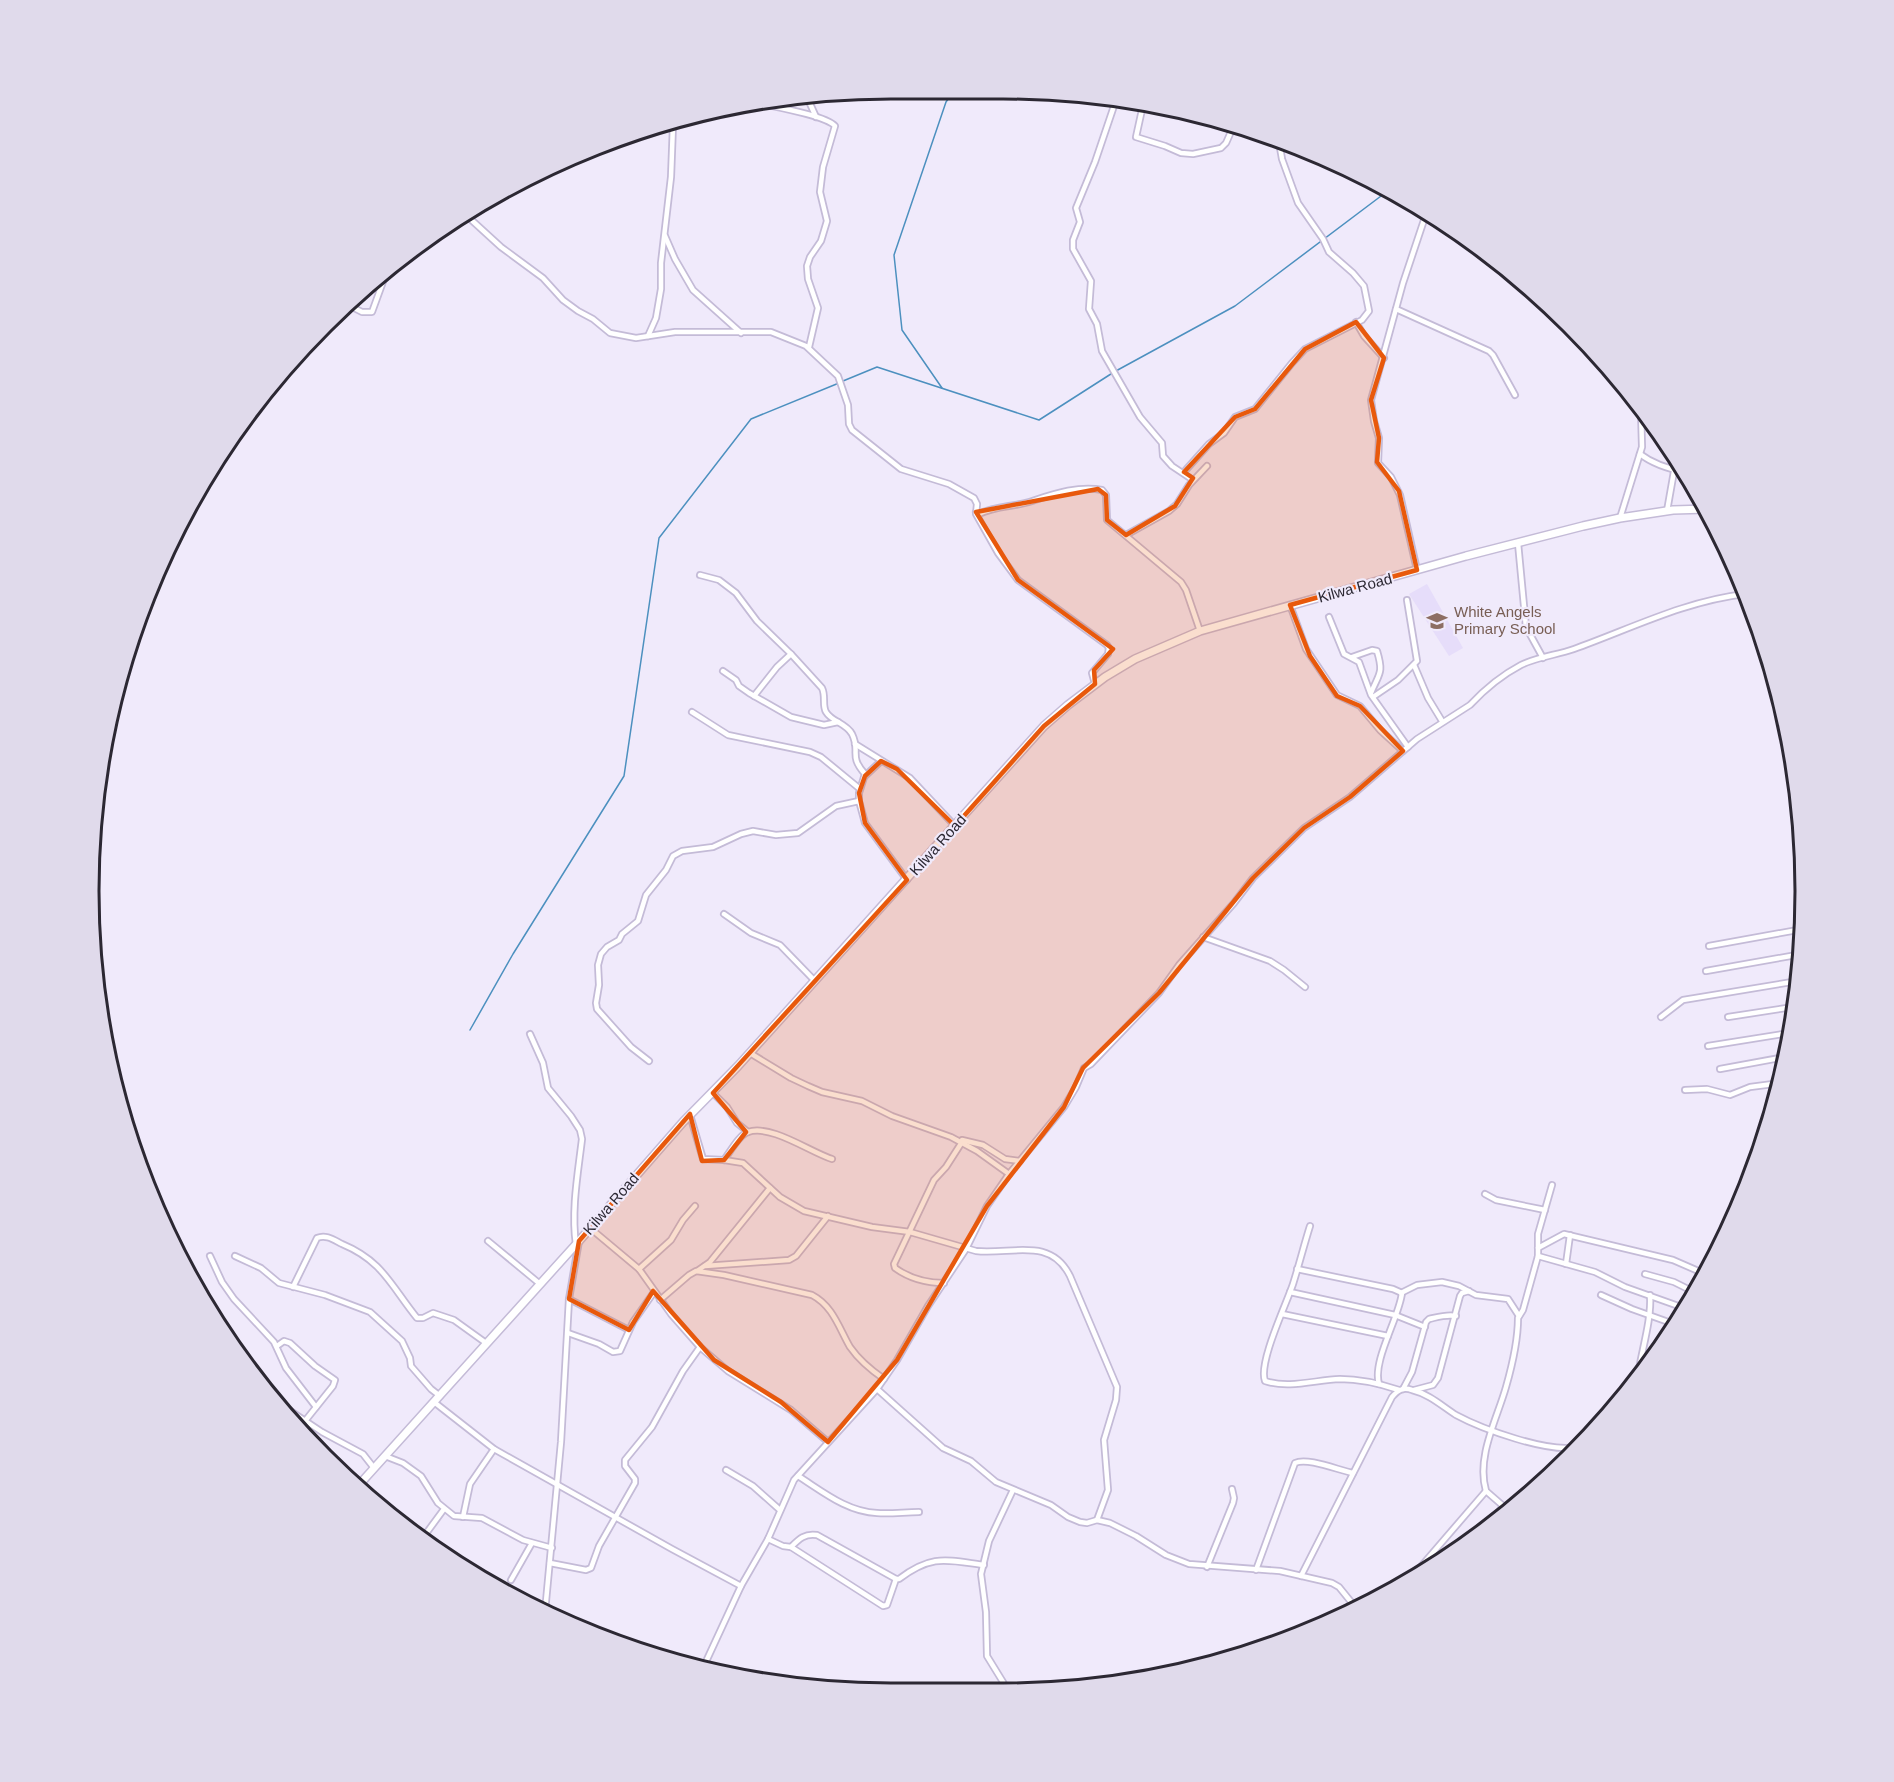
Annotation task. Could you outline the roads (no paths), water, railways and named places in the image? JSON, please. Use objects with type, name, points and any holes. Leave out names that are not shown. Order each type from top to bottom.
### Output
[{"type":"highway","name":"Kilwa Road","points":[[363,1480],[578,1243],[690,1114],[750,1053],[1044,726],[1095,684],[1134,659],[1200,631],[1417,570],[1620,518],[1697,510]]},
{"type":"street","points":[[810,104],[816,117]]},
{"type":"street","points":[[1114,107],[1076,208],[1080,222],[1072,249],[1091,281],[1089,309],[1097,324],[1104,356],[1140,417],[1161,443],[1162,456],[1193,480]]},
{"type":"street","points":[[777,108],[828,120],[835,126],[823,167],[820,192],[827,221],[821,241],[807,266],[808,279],[818,308],[809,347]]},
{"type":"street","points":[[1142,112],[1137,137],[1181,153],[1193,154],[1221,148],[1231,133]]},
{"type":"street","points":[[648,336],[654,324],[659,301],[671,177],[673,130]]},
{"type":"street","points":[[1184,472],[1209,444],[1224,433],[1235,417],[1254,410],[1305,350],[1366,317],[1369,311],[1364,286],[1329,252],[1298,202],[1280,149]]},
{"type":"street","points":[[471,220],[501,248],[543,278],[563,300],[592,318],[606,331],[636,338],[664,333],[699,331],[776,333],[809,347],[820,361],[838,376],[848,405],[849,424],[852,430],[901,469],[949,484],[974,498],[976,512],[998,553],[1018,580],[1108,646],[1108,654],[1092,673],[1095,684]]},
{"type":"street","points":[[1417,570],[1399,491],[1378,462],[1379,438],[1371,400],[1424,220]]},
{"type":"street","points":[[665,235],[675,259],[693,290],[741,333]]},
{"type":"street","points":[[356,308],[368,313],[372,312],[382,286]]},
{"type":"street","points":[[1396,309],[1489,351],[1515,395]]},
{"type":"street","points":[[1356,322],[1364,336],[1384,358]]},
{"type":"street","points":[[1620,518],[1643,442],[1642,424]]},
{"type":"street","points":[[1640,454],[1648,460],[1673,469]]},
{"type":"street","points":[[1126,535],[1169,512],[1178,504],[1193,480],[1207,466]]},
{"type":"street","points":[[1667,511],[1675,472]]},
{"type":"street","points":[[976,512],[979,514],[1059,493],[1102,490],[1106,495],[1107,520],[1181,582],[1200,631]]},
{"type":"street","points":[[1518,543],[1526,627],[1544,658]]},
{"type":"street","points":[[700,575],[719,580],[731,588],[757,621],[822,688],[825,694],[826,711],[850,731],[855,744],[855,762],[865,776]]},
{"type":"street","points":[[706,1661],[741,1586],[768,1539],[798,1476],[877,1389],[966,1249],[987,1206],[1009,1174],[1064,1107],[1083,1069],[1091,1064],[1159,993],[1179,965],[1234,903],[1252,878],[1304,828],[1350,797],[1408,747],[1442,721],[1470,705],[1479,695],[1519,666],[1575,649],[1686,608],[1738,595]]},
{"type":"street","points":[[1372,695],[1414,665],[1417,657],[1407,600]]},
{"type":"street","points":[[1290,605],[1306,649],[1337,695],[1360,706],[1380,730],[1403,751]]},
{"type":"street","points":[[1329,617],[1339,645],[1346,656],[1359,662],[1372,695],[1408,747]]},
{"type":"street","points":[[1350,657],[1372,650],[1377,651],[1381,666],[1380,675],[1372,695]]},
{"type":"street","points":[[754,696],[777,667],[791,654]]},
{"type":"street","points":[[1414,665],[1428,698],[1442,721]]},
{"type":"street","points":[[723,670],[736,680],[741,688],[793,717],[826,726],[838,722]]},
{"type":"street","points":[[692,712],[728,735],[810,752],[826,760],[860,789]]},
{"type":"street","points":[[855,744],[910,778],[955,826]]},
{"type":"street","points":[[881,761],[865,776],[860,789],[859,801],[865,824],[907,880]]},
{"type":"street","points":[[649,1061],[631,1047],[597,1009],[598,965],[603,950],[619,940],[622,934],[638,921],[646,895],[666,870],[673,856],[682,851],[713,847],[750,832],[776,835],[798,833],[836,806],[859,801]]},
{"type":"street","points":[[724,914],[751,933],[780,945],[814,980]]},
{"type":"street","points":[[1709,946],[1793,931]]},
{"type":"street","points":[[1203,937],[1270,962],[1305,987]]},
{"type":"street","points":[[1706,970],[1792,956]]},
{"type":"street","points":[[1661,1017],[1683,1000],[1789,982]]},
{"type":"street","points":[[1728,1017],[1786,1008]]},
{"type":"street","points":[[530,1034],[543,1063],[548,1088],[571,1116],[580,1130],[582,1139],[575,1198],[574,1232],[578,1243],[569,1299],[557,1484],[546,1603]]},
{"type":"street","points":[[1708,1046],[1782,1034]]},
{"type":"street","points":[[750,1053],[791,1078],[822,1092],[862,1101],[892,1116],[983,1145],[1005,1159],[1020,1161]]},
{"type":"street","points":[[1720,1069],[1777,1058]]},
{"type":"street","points":[[1685,1090],[1707,1089],[1730,1095],[1750,1087],[1771,1084]]},
{"type":"street","points":[[713,1093],[727,1107],[737,1123],[748,1132],[776,1134],[832,1160]]},
{"type":"street","points":[[690,1114],[702,1158],[743,1164],[795,1207],[872,1227],[910,1232],[966,1249],[986,1252],[1016,1249],[1049,1253],[1061,1261],[1070,1276],[1117,1388],[1116,1400],[1104,1440],[1108,1490],[1097,1520]]},
{"type":"street","points":[[938,1131],[962,1142],[1009,1174]]},
{"type":"street","points":[[724,1160],[748,1132]]},
{"type":"street","points":[[944,1283],[929,1282],[908,1275],[895,1268],[894,1264],[934,1180],[962,1142]]},
{"type":"street","points":[[1428,1559],[1486,1491],[1484,1465],[1491,1432],[1506,1385],[1519,1316],[1538,1256],[1538,1234],[1552,1185]]},
{"type":"street","points":[[660,1300],[689,1275],[705,1266],[770,1188]]},
{"type":"street","points":[[1485,1194],[1496,1200],[1545,1210]]},
{"type":"street","points":[[639,1269],[671,1240],[695,1206]]},
{"type":"street","points":[[705,1266],[789,1260],[796,1256],[828,1216]]},
{"type":"street","points":[[1310,1226],[1290,1292],[1266,1358],[1263,1372],[1265,1381],[1286,1384],[1341,1379],[1413,1390],[1491,1432],[1546,1446],[1567,1447]]},
{"type":"street","points":[[590,1228],[639,1269],[660,1300],[700,1347],[737,1377],[791,1410],[828,1442]]},
{"type":"street","points":[[1538,1249],[1560,1234],[1570,1235],[1672,1260],[1697,1271]]},
{"type":"street","points":[[1566,1264],[1570,1235]]},
{"type":"street","points":[[293,1287],[317,1238],[326,1236],[353,1248],[371,1260],[388,1276],[401,1298],[417,1318],[433,1313],[454,1320],[486,1343]]},
{"type":"street","points":[[488,1241],[540,1284]]},
{"type":"street","points":[[210,1256],[222,1282],[234,1299],[277,1346],[286,1368],[316,1407]]},
{"type":"street","points":[[235,1256],[261,1268],[279,1283],[325,1295],[370,1312],[402,1341],[411,1366],[440,1396]]},
{"type":"street","points":[[1538,1256],[1595,1272],[1616,1283],[1678,1306]]},
{"type":"street","points":[[1297,1269],[1385,1287],[1401,1293],[1417,1285],[1441,1282],[1479,1295],[1508,1299],[1519,1316]]},
{"type":"street","points":[[696,1271],[801,1291],[819,1298],[836,1319],[858,1357],[884,1379]]},
{"type":"street","points":[[1645,1274],[1674,1282],[1688,1289]]},
{"type":"street","points":[[1413,1390],[1432,1385],[1438,1378],[1461,1294],[1470,1291]]},
{"type":"street","points":[[568,1333],[599,1344],[613,1353],[620,1351],[638,1312],[654,1292]]},
{"type":"street","points":[[1290,1292],[1395,1315],[1425,1327]]},
{"type":"street","points":[[1379,1384],[1377,1373],[1401,1293]]},
{"type":"street","points":[[1601,1295],[1668,1322]]},
{"type":"street","points":[[1640,1361],[1649,1314],[1650,1295]]},
{"type":"street","points":[[569,1299],[629,1330]]},
{"type":"street","points":[[1282,1314],[1388,1336]]},
{"type":"street","points":[[1301,1576],[1392,1397],[1401,1389],[1412,1372],[1429,1319],[1447,1314],[1456,1316]]},
{"type":"street","points":[[277,1346],[284,1341],[290,1343],[321,1371],[335,1378],[333,1386],[305,1421]]},
{"type":"street","points":[[550,1563],[589,1570],[634,1484],[635,1479],[625,1466],[625,1460],[652,1427],[683,1371],[700,1347]]},
{"type":"street","points":[[877,1389],[943,1448],[971,1461],[996,1482],[1051,1505],[1068,1517],[1087,1523],[1097,1520],[1122,1529],[1180,1562],[1207,1567],[1301,1576],[1336,1585],[1351,1602]]},
{"type":"street","points":[[434,1402],[494,1449],[741,1586]]},
{"type":"street","points":[[301,1418],[363,1454],[374,1468]]},
{"type":"street","points":[[463,1517],[470,1484],[494,1449]]},
{"type":"street","points":[[385,1456],[403,1463],[422,1476],[444,1509],[454,1516],[482,1518],[532,1543],[552,1548]]},
{"type":"street","points":[[1256,1570],[1295,1463],[1309,1462],[1353,1473]]},
{"type":"street","points":[[726,1470],[753,1486],[780,1510]]},
{"type":"street","points":[[798,1476],[850,1507],[864,1512],[919,1512]]},
{"type":"street","points":[[1207,1567],[1234,1498],[1232,1489]]},
{"type":"street","points":[[1002,1683],[987,1656],[986,1612],[982,1586],[989,1541],[1013,1490]]},
{"type":"street","points":[[1486,1491],[1502,1505]]},
{"type":"street","points":[[427,1532],[444,1509]]},
{"type":"street","points":[[791,1547],[804,1536],[817,1535],[896,1579]]},
{"type":"street","points":[[768,1539],[791,1547],[883,1606],[889,1601],[896,1579],[918,1566],[934,1560],[984,1565]]},
{"type":"street","points":[[512,1580],[532,1543]]},
{"type":"waterway","points":[[942,388],[902,330],[894,255],[948,99]]},
{"type":"waterway","points":[[843,381],[877,367],[1039,420],[1114,372],[1235,306],[1381,196]]},
{"type":"waterway","points":[[470,1030],[513,954],[624,776],[659,538],[751,419],[839,383]]},
{"type":"place","name":"White Angels Primary School","points":[[1437,621]]}]
